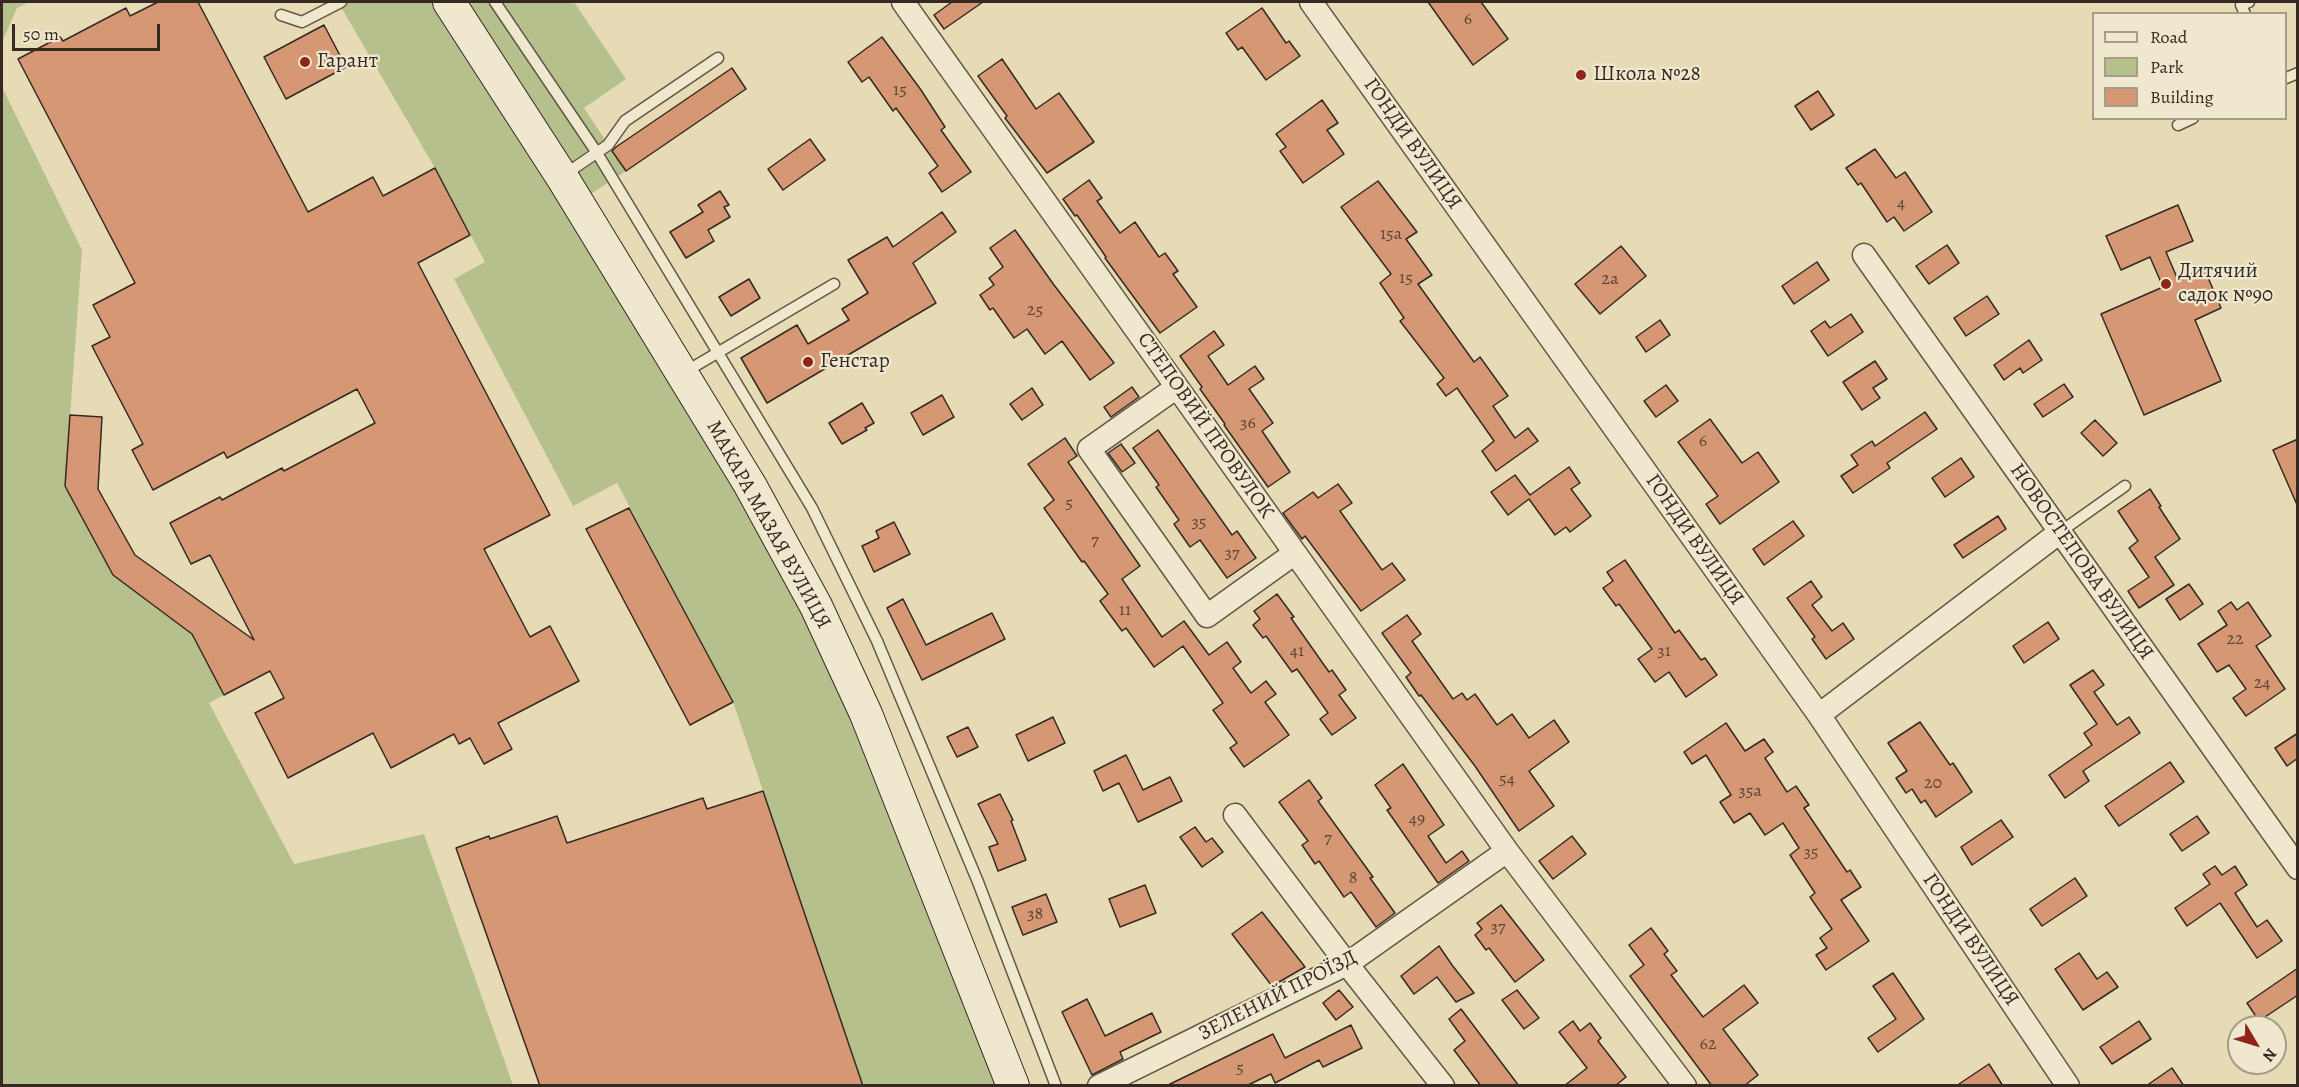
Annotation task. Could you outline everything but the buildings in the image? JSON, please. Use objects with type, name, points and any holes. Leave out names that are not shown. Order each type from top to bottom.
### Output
[{"type":"main road","name":"МАКАРА МАЗАЯ ВУЛИЦЯ","points":[[449,2],[561,177],[750,484],[821,616],[863,707],[1013,1086]]},
{"type":"street","name":"СТЕПОВИЙ ПРОВУЛОК","points":[[903,2],[1507,851],[1685,1086]]},
{"type":"street","name":"ГОНДИ ВУЛИЦЯ","points":[[1311,2],[1819,715],[2068,1086]]},
{"type":"street","name":"НОВОСТЕПОВА ВУЛИЦЯ","points":[[1864,255],[2298,868]]},
{"type":"street","points":[[1177,387],[1089,449],[1207,616],[1295,553]]},
{"type":"street","points":[[1819,715],[2060,531]]},
{"type":"street","points":[[1235,815],[1347,964],[1443,1086]]},
{"type":"street","name":"ЗЕЛЕНИЙ ПРОЇЗД","points":[[1099,1086],[1347,964],[1507,851]]},
{"type":"lane","points":[[281,15],[302,22],[341,2]]},
{"type":"lane","points":[[495,2],[597,153],[812,508],[877,641],[978,882],[1056,1086]]},
{"type":"lane","points":[[2244,12],[2241,5],[2249,2]]},
{"type":"lane","points":[[561,177],[608,145],[625,121],[717,58]]},
{"type":"lane","points":[[2178,125],[2189,120]]},
{"type":"lane","points":[[682,374],[834,284]]},
{"type":"lane","points":[[2060,531],[2125,486]]},
{"type":"green space","points":[[2,2],[29,2],[17,8],[2,42]]},
{"type":"green space","points":[[338,2],[439,2],[809,610],[1005,1085],[863,1085],[733,702],[617,483],[573,506],[454,279],[485,262],[435,168]]},
{"type":"green space","points":[[456,2],[574,2],[626,79],[584,108],[626,171],[583,199]]},
{"type":"green space","points":[[2,87],[82,250],[65,486],[113,575],[192,634],[224,695],[209,703],[294,864],[424,834],[513,1085],[2,1085]]},
{"type":"place","name":"Гарант","points":[[305,62]]},
{"type":"place","name":"Школа №28","points":[[1581,75]]},
{"type":"place","name":"Дитячий садок №90","points":[[2166,284]]},
{"type":"place","name":"Генстар","points":[[808,362]]}]
